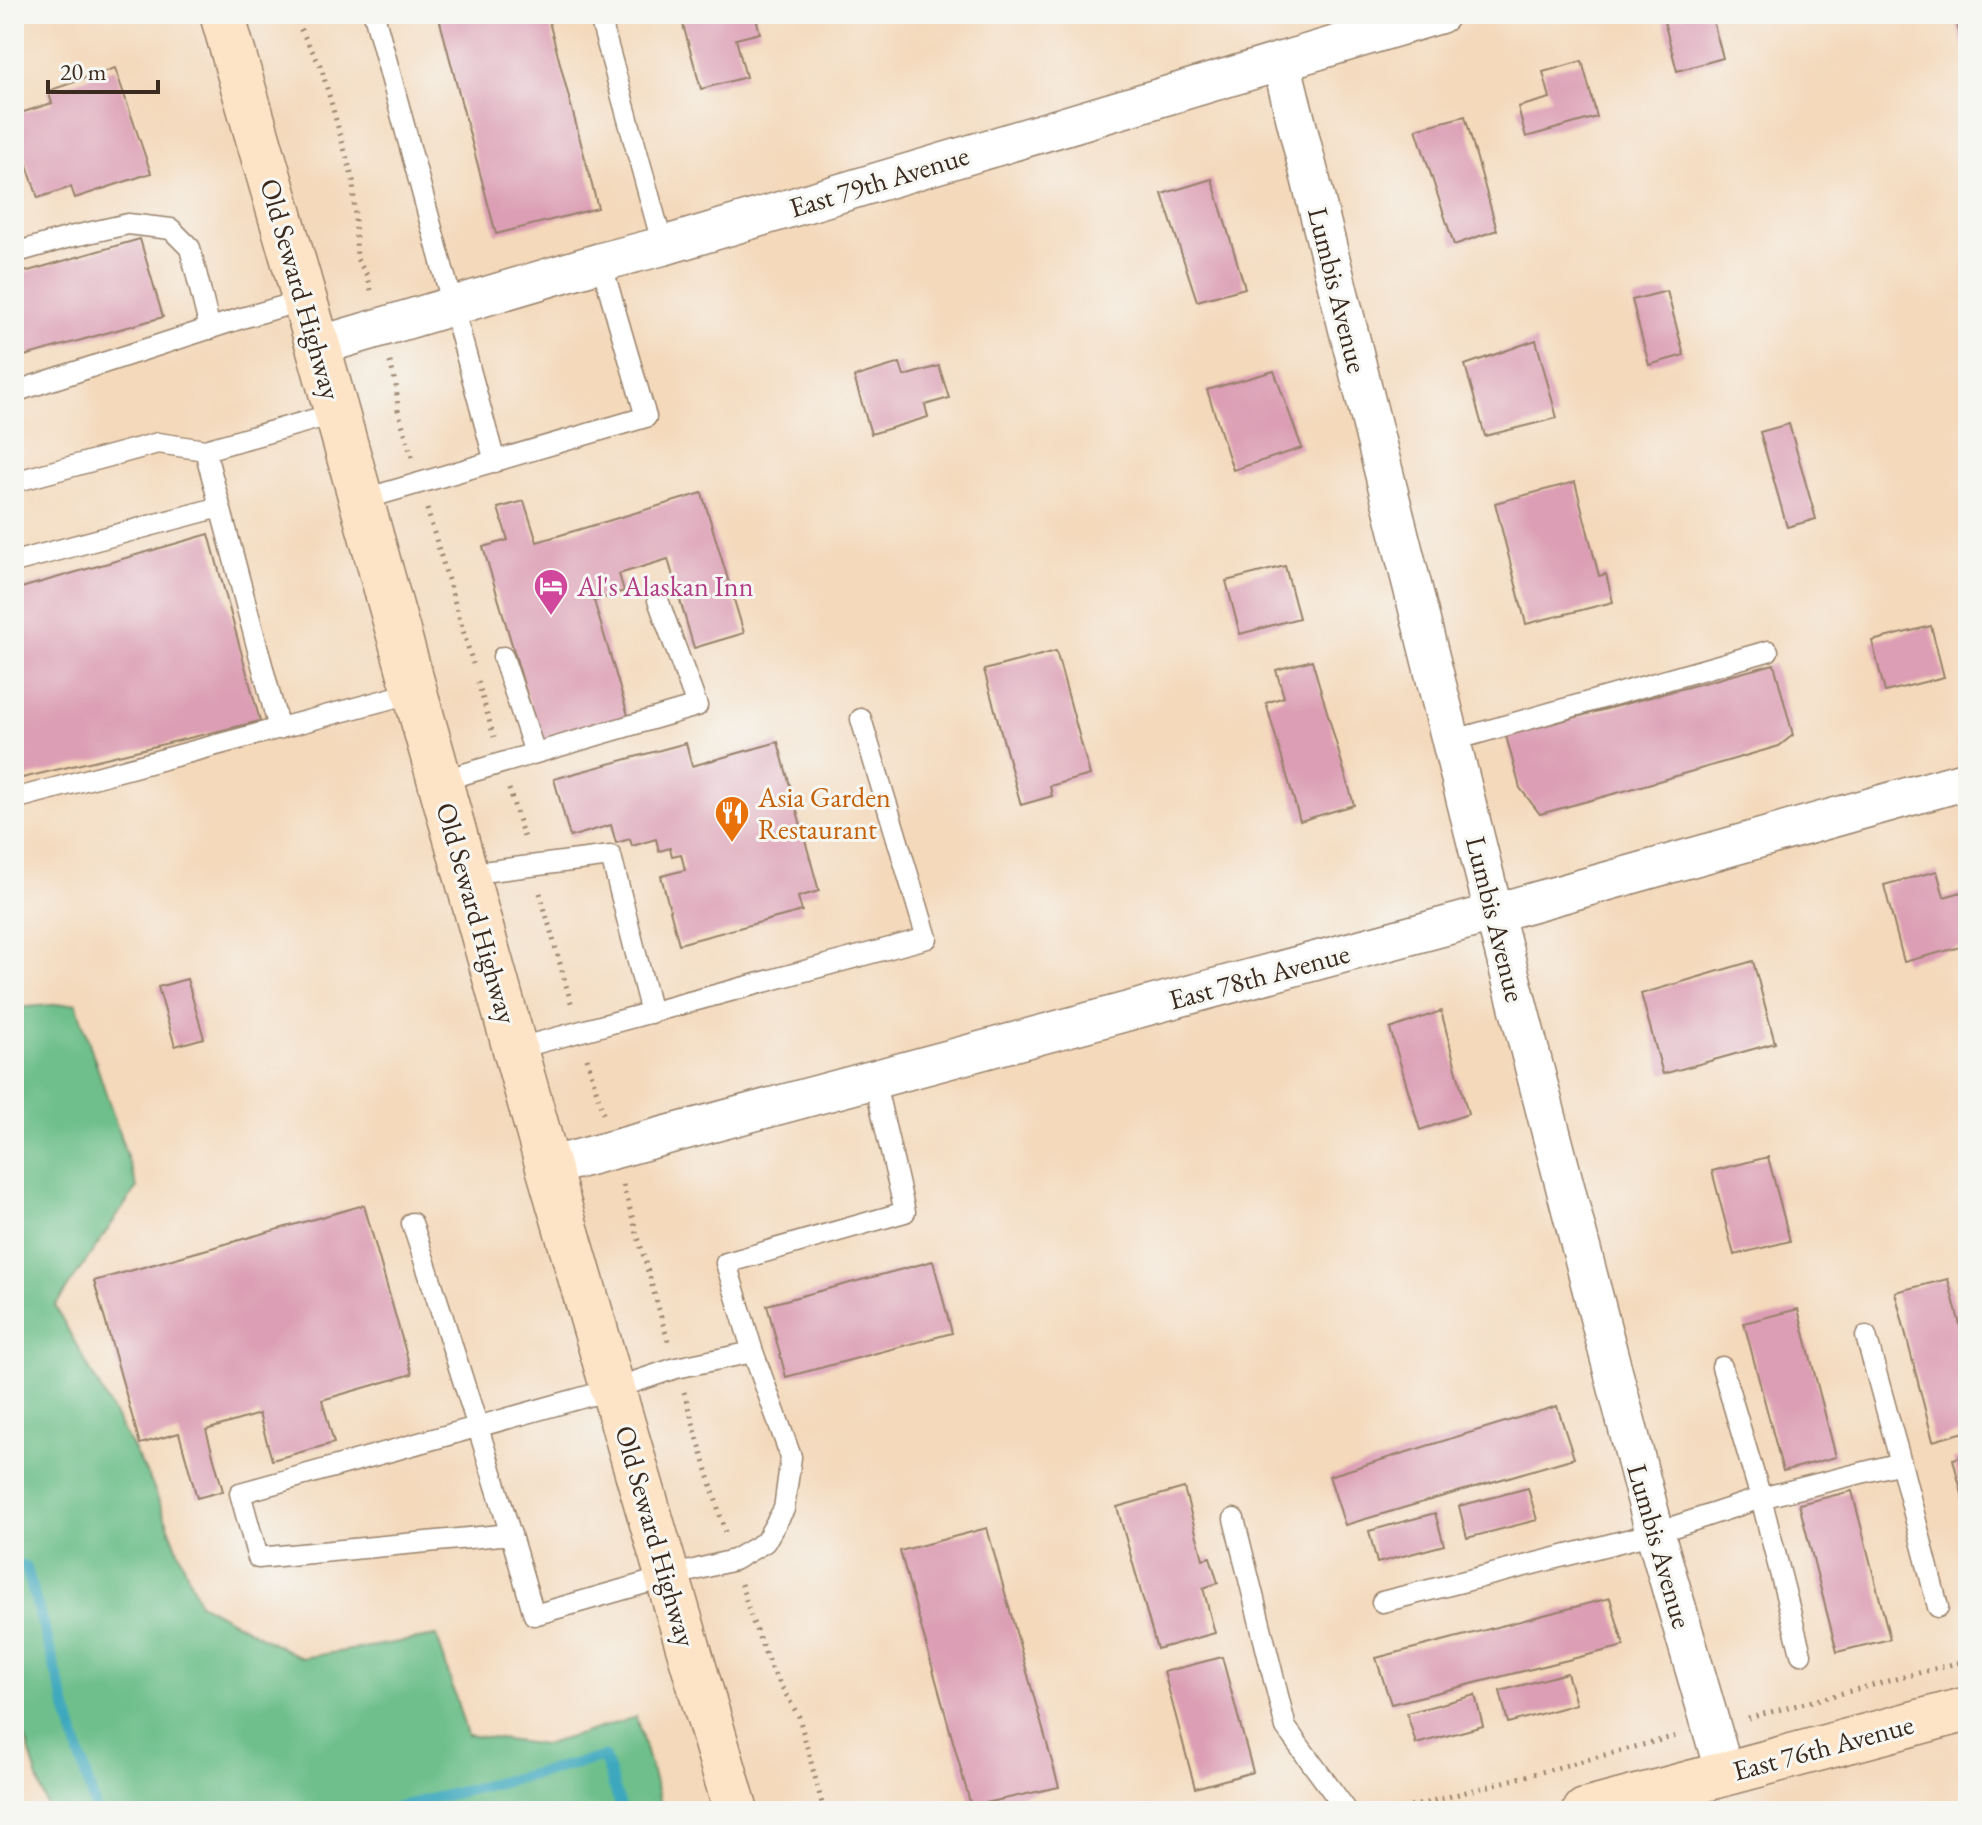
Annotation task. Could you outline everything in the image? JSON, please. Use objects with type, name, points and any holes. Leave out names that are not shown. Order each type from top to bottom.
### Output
[{"type":"main road","name":"Old Seward Highway","points":[[222,14],[548,1167],[736,1811]]},
{"type":"main road","name":"East 76th Avenue","points":[[1585,1811],[1968,1709]]},
{"type":"street","name":"East 79th Avenue","points":[[318,346],[1440,14]]},
{"type":"street","name":"Lumbis Avenue","points":[[1281,61],[1494,913],[1655,1533],[1725,1774]]},
{"type":"street","name":"East 78th Avenue","points":[[548,1167],[1494,913],[1968,780]]},
{"type":"lane","points":[[374,14],[495,462]]},
{"type":"lane","points":[[599,14],[663,246]]},
{"type":"lane","points":[[14,253],[128,224],[171,229],[190,248],[210,329]]},
{"type":"lane","points":[[361,500],[646,417],[601,262]]},
{"type":"lane","points":[[14,392],[305,300]]},
{"type":"lane","points":[[14,482],[158,443],[205,450],[337,413]]},
{"type":"lane","points":[[205,450],[279,729]]},
{"type":"lane","points":[[14,562],[220,507]]},
{"type":"lane","points":[[440,781],[697,706],[658,600]]},
{"type":"lane","points":[[1451,741],[1768,651]]},
{"type":"lane","points":[[503,657],[535,753]]},
{"type":"lane","points":[[14,799],[415,692]]},
{"type":"lane","points":[[515,1049],[927,938],[861,719]]},
{"type":"lane","points":[[466,874],[611,856],[651,1013]]},
{"type":"lane","points":[[412,1223],[479,1427],[534,1615],[734,1560],[765,1542],[784,1509],[791,1457],[753,1352],[726,1263],[905,1212],[874,1079]]},
{"type":"lane","points":[[1866,1336],[1938,1607]]},
{"type":"lane","points":[[511,1534],[258,1558],[240,1493],[613,1389],[676,1368],[753,1352]]},
{"type":"lane","points":[[1722,1367],[1761,1498],[1801,1654]]},
{"type":"lane","points":[[1382,1602],[1655,1533],[1761,1498],[1901,1463]]},
{"type":"lane","points":[[1234,1519],[1286,1728],[1347,1811]]},
{"type":"path","points":[[296,14],[321,67],[353,180],[357,259],[368,277],[396,385],[398,410],[676,1368],[751,1617],[771,1668],[799,1717],[824,1811]]},
{"type":"green space","points":[[76,1003],[137,1187],[55,1306],[152,1484],[199,1603],[301,1658],[437,1636],[467,1735],[544,1745],[636,1717],[663,1811],[48,1811],[14,1701],[14,1008]]},
{"type":"building","points":[[438,14],[547,14],[598,208],[496,234]]},
{"type":"building","points":[[680,14],[755,14],[760,33],[736,39],[746,77],[701,89]]},
{"type":"building","points":[[1689,14],[1711,14],[1723,58],[1677,71],[1664,21]]},
{"type":"building","points":[[1954,14],[1968,14],[1968,60],[1967,60]]},
{"type":"building","points":[[1582,61],[1597,117],[1526,137],[1518,107],[1550,98],[1543,72]]},
{"type":"building","points":[[115,68],[151,173],[75,198],[71,187],[38,198],[14,126],[14,115],[52,103],[48,91]]},
{"type":"building","points":[[1465,116],[1497,230],[1454,245],[1416,129]]},
{"type":"building","points":[[1212,179],[1245,288],[1197,301],[1162,194]]},
{"type":"building","points":[[140,239],[163,317],[14,359],[14,275]]},
{"type":"building","points":[[1667,291],[1684,355],[1649,365],[1632,300]]},
{"type":"building","points":[[1536,340],[1557,418],[1485,436],[1465,365]]},
{"type":"building","points":[[900,363],[904,376],[939,366],[949,398],[925,405],[928,417],[871,434],[854,377]]},
{"type":"building","points":[[1274,371],[1302,448],[1233,470],[1207,390]]},
{"type":"building","points":[[1789,424],[1816,519],[1787,527],[1760,432]]},
{"type":"building","points":[[1575,482],[1599,576],[1606,574],[1613,602],[1526,624],[1495,503]]},
{"type":"building","name":"Al's Alaskan Inn","points":[[702,493],[744,633],[694,648],[668,559],[619,574],[624,591],[594,601],[630,722],[543,749],[483,547],[508,540],[498,508],[524,501],[537,542]]},
{"type":"building","points":[[209,534],[260,721],[14,780],[14,590]]},
{"type":"building","points":[[1285,566],[1299,618],[1240,634],[1226,581]]},
{"type":"building","points":[[1931,626],[1944,677],[1885,692],[1872,641]]},
{"type":"building","points":[[1056,651],[1090,775],[1050,786],[1052,796],[1021,805],[984,670]]},
{"type":"building","points":[[1312,660],[1354,805],[1300,821],[1266,703],[1284,697],[1276,670]]},
{"type":"building","points":[[1774,664],[1793,735],[1779,746],[1540,814],[1520,788],[1506,736]]},
{"type":"building","name":"Asia Garden Restaurant","points":[[778,742],[819,891],[798,897],[802,911],[679,944],[661,876],[685,870],[681,854],[672,856],[670,848],[659,851],[656,839],[632,846],[630,839],[616,843],[611,825],[570,837],[554,779],[686,743],[692,766]]},
{"type":"building","points":[[1937,871],[1944,897],[1965,891],[1968,945],[1904,962],[1884,885]]},
{"type":"building","points":[[1753,961],[1775,1043],[1663,1074],[1641,994]]},
{"type":"building","points":[[187,979],[204,1038],[175,1046],[158,987]]},
{"type":"building","points":[[1441,1011],[1468,1114],[1420,1130],[1390,1029]]},
{"type":"building","points":[[1768,1157],[1790,1241],[1734,1255],[1712,1171]]},
{"type":"building","points":[[364,1205],[412,1374],[322,1400],[334,1443],[272,1460],[259,1414],[206,1430],[223,1491],[197,1498],[179,1433],[140,1444],[94,1281]]},
{"type":"building","points":[[933,1261],[952,1333],[786,1377],[767,1305]]},
{"type":"building","points":[[1948,1279],[1968,1356],[1968,1431],[1933,1441],[1895,1292]]},
{"type":"building","points":[[1798,1309],[1836,1457],[1783,1471],[1744,1323]]},
{"type":"building","points":[[1557,1406],[1574,1458],[1345,1525],[1329,1476]]},
{"type":"building","points":[[1968,1455],[1968,1514],[1967,1514],[1953,1459]]},
{"type":"building","points":[[1184,1488],[1203,1559],[1210,1557],[1218,1583],[1203,1588],[1215,1633],[1157,1649],[1117,1507]]},
{"type":"building","points":[[1528,1488],[1537,1520],[1467,1538],[1459,1506]]},
{"type":"building","points":[[1852,1491],[1890,1639],[1837,1652],[1799,1504]]},
{"type":"building","points":[[1435,1513],[1444,1545],[1377,1563],[1369,1531]]},
{"type":"building","points":[[987,1528],[1059,1787],[971,1806],[900,1551]]},
{"type":"building","points":[[1610,1598],[1624,1646],[1391,1704],[1376,1658]]},
{"type":"building","points":[[1222,1657],[1253,1772],[1195,1788],[1164,1672]]},
{"type":"building","points":[[1567,1673],[1576,1704],[1508,1723],[1500,1691]]},
{"type":"building","points":[[1475,1695],[1483,1726],[1416,1744],[1407,1713]]},
{"type":"waterway","points":[[14,1564],[26,1567],[96,1811]]},
{"type":"waterway","points":[[381,1811],[604,1757],[622,1811]]},
{"type":"place","name":"Al's Alaskan Inn","points":[[551,617]]},
{"type":"place","name":"Asia Garden Restaurant","points":[[732,844]]}]
